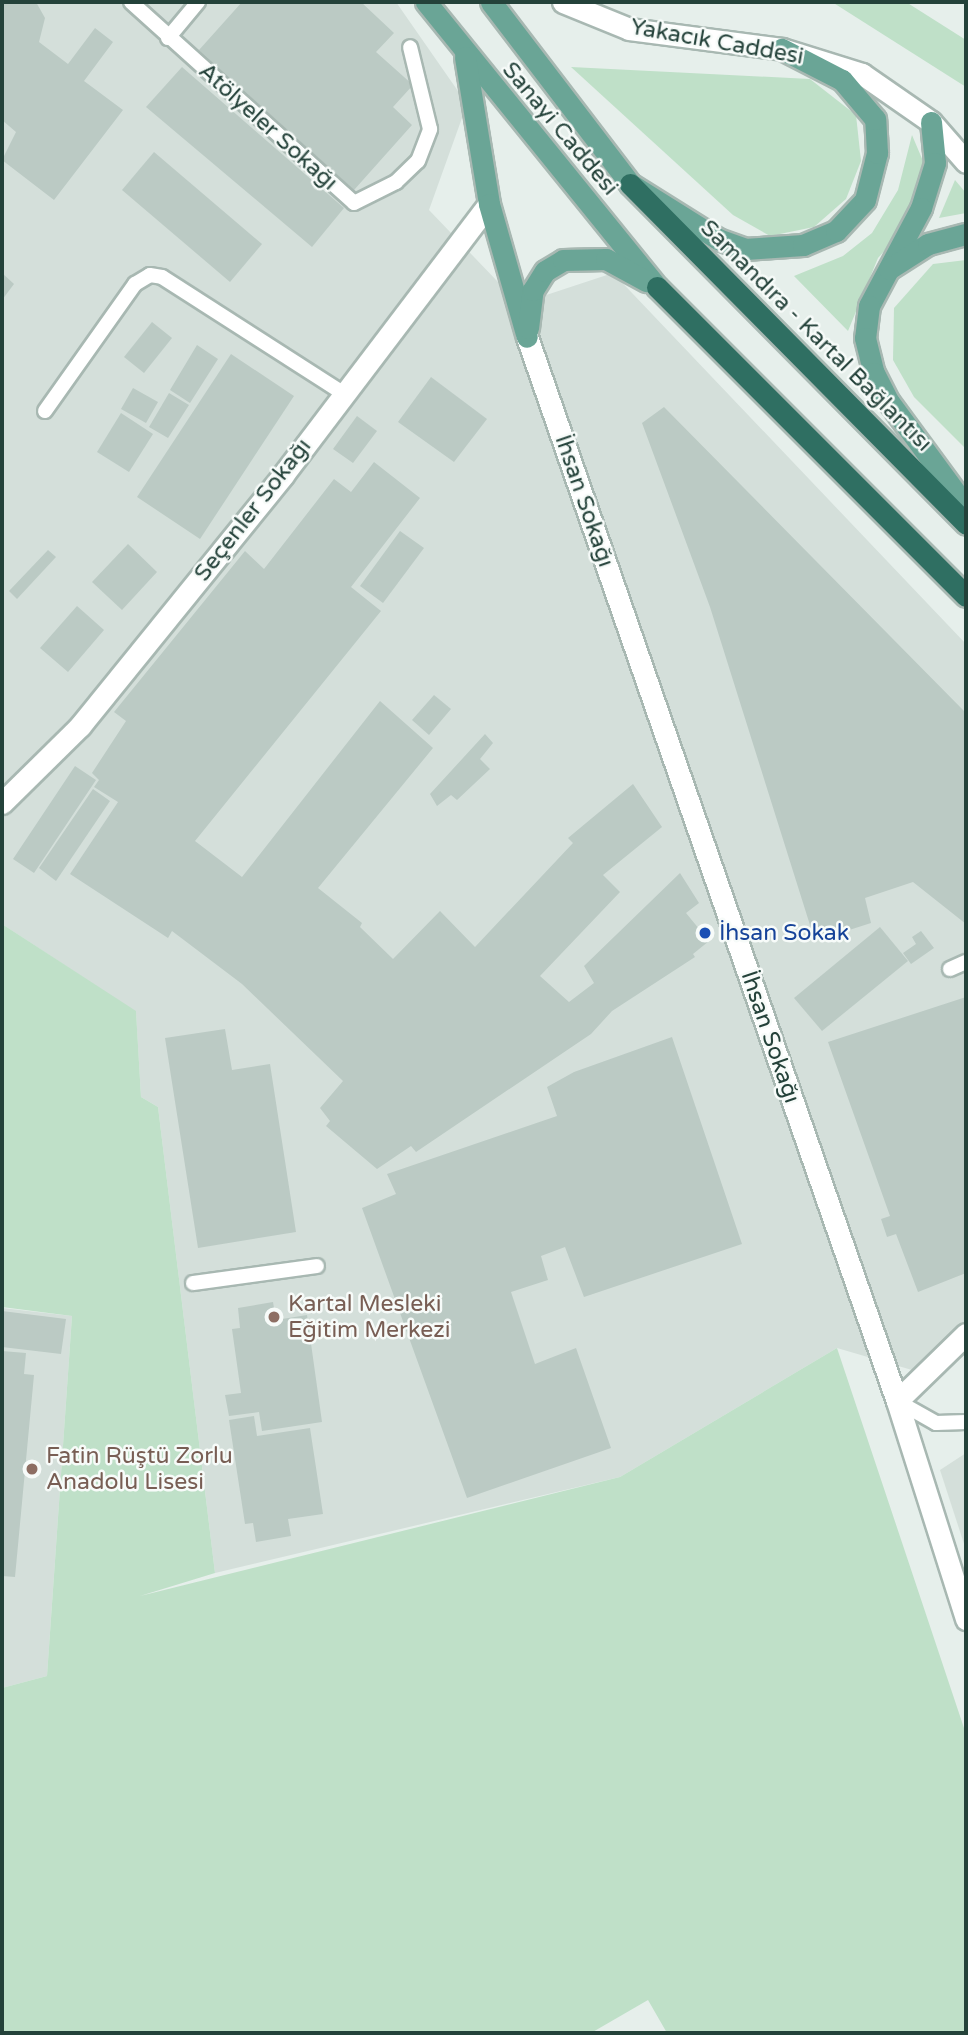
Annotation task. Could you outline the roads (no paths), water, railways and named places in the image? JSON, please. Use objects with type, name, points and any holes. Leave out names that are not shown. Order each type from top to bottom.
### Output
[{"type":"highway","name":"Samandıra - Kartal Bağlantısı","points":[[630,184],[966,524]]},
{"type":"highway","points":[[657,287],[966,596]]},
{"type":"main road","name":"Sanayi Caddesi","points":[[426,2],[465,55],[657,287]]},
{"type":"main road","name":"Sanayi Caddesi","points":[[491,2],[630,184]]},
{"type":"main road","points":[[630,184],[718,239],[746,249],[803,245],[836,232],[865,200],[877,153],[874,119],[842,80],[782,49]]},
{"type":"main road","points":[[465,55],[489,204],[527,337]]},
{"type":"main road","points":[[931,122],[935,163],[920,208],[884,272],[869,306],[865,338],[874,373],[966,507]]},
{"type":"main road","points":[[884,272],[928,243],[966,234]]},
{"type":"main road","points":[[527,337],[533,290],[545,271],[563,260],[606,258],[657,287]]},
{"type":"street","name":"Yakacık Caddesi","points":[[563,2],[629,29],[782,49],[862,74],[931,122],[966,162]]},
{"type":"street","name":"Seçenler Sokağı","points":[[2,803],[80,726],[344,394],[489,204]]},
{"type":"street","name":"İhsan Sokağı","points":[[527,337],[897,1401],[966,1619]]},
{"type":"street","points":[[897,1401],[966,1334]]},
{"type":"lane","name":"Atölyeler Sokağı","points":[[131,2],[354,203],[396,183],[418,161],[429,129],[410,47]]},
{"type":"lane","points":[[168,38],[198,2]]},
{"type":"lane","points":[[45,411],[135,284],[150,275],[162,276],[344,394]]},
{"type":"lane","points":[[950,970],[966,962]]},
{"type":"lane","points":[[193,1283],[317,1266]]},
{"type":"lane","points":[[897,1401],[936,1423],[966,1422]]},
{"type":"place","name":"İhsan Sokak","points":[[705,933]]},
{"type":"place","name":"Kartal Mesleki Eğitim Merkezi","points":[[274,1317]]},
{"type":"place","name":"Fatin Rüştü Zorlu Anadolu Lisesi","points":[[32,1469]]}]
